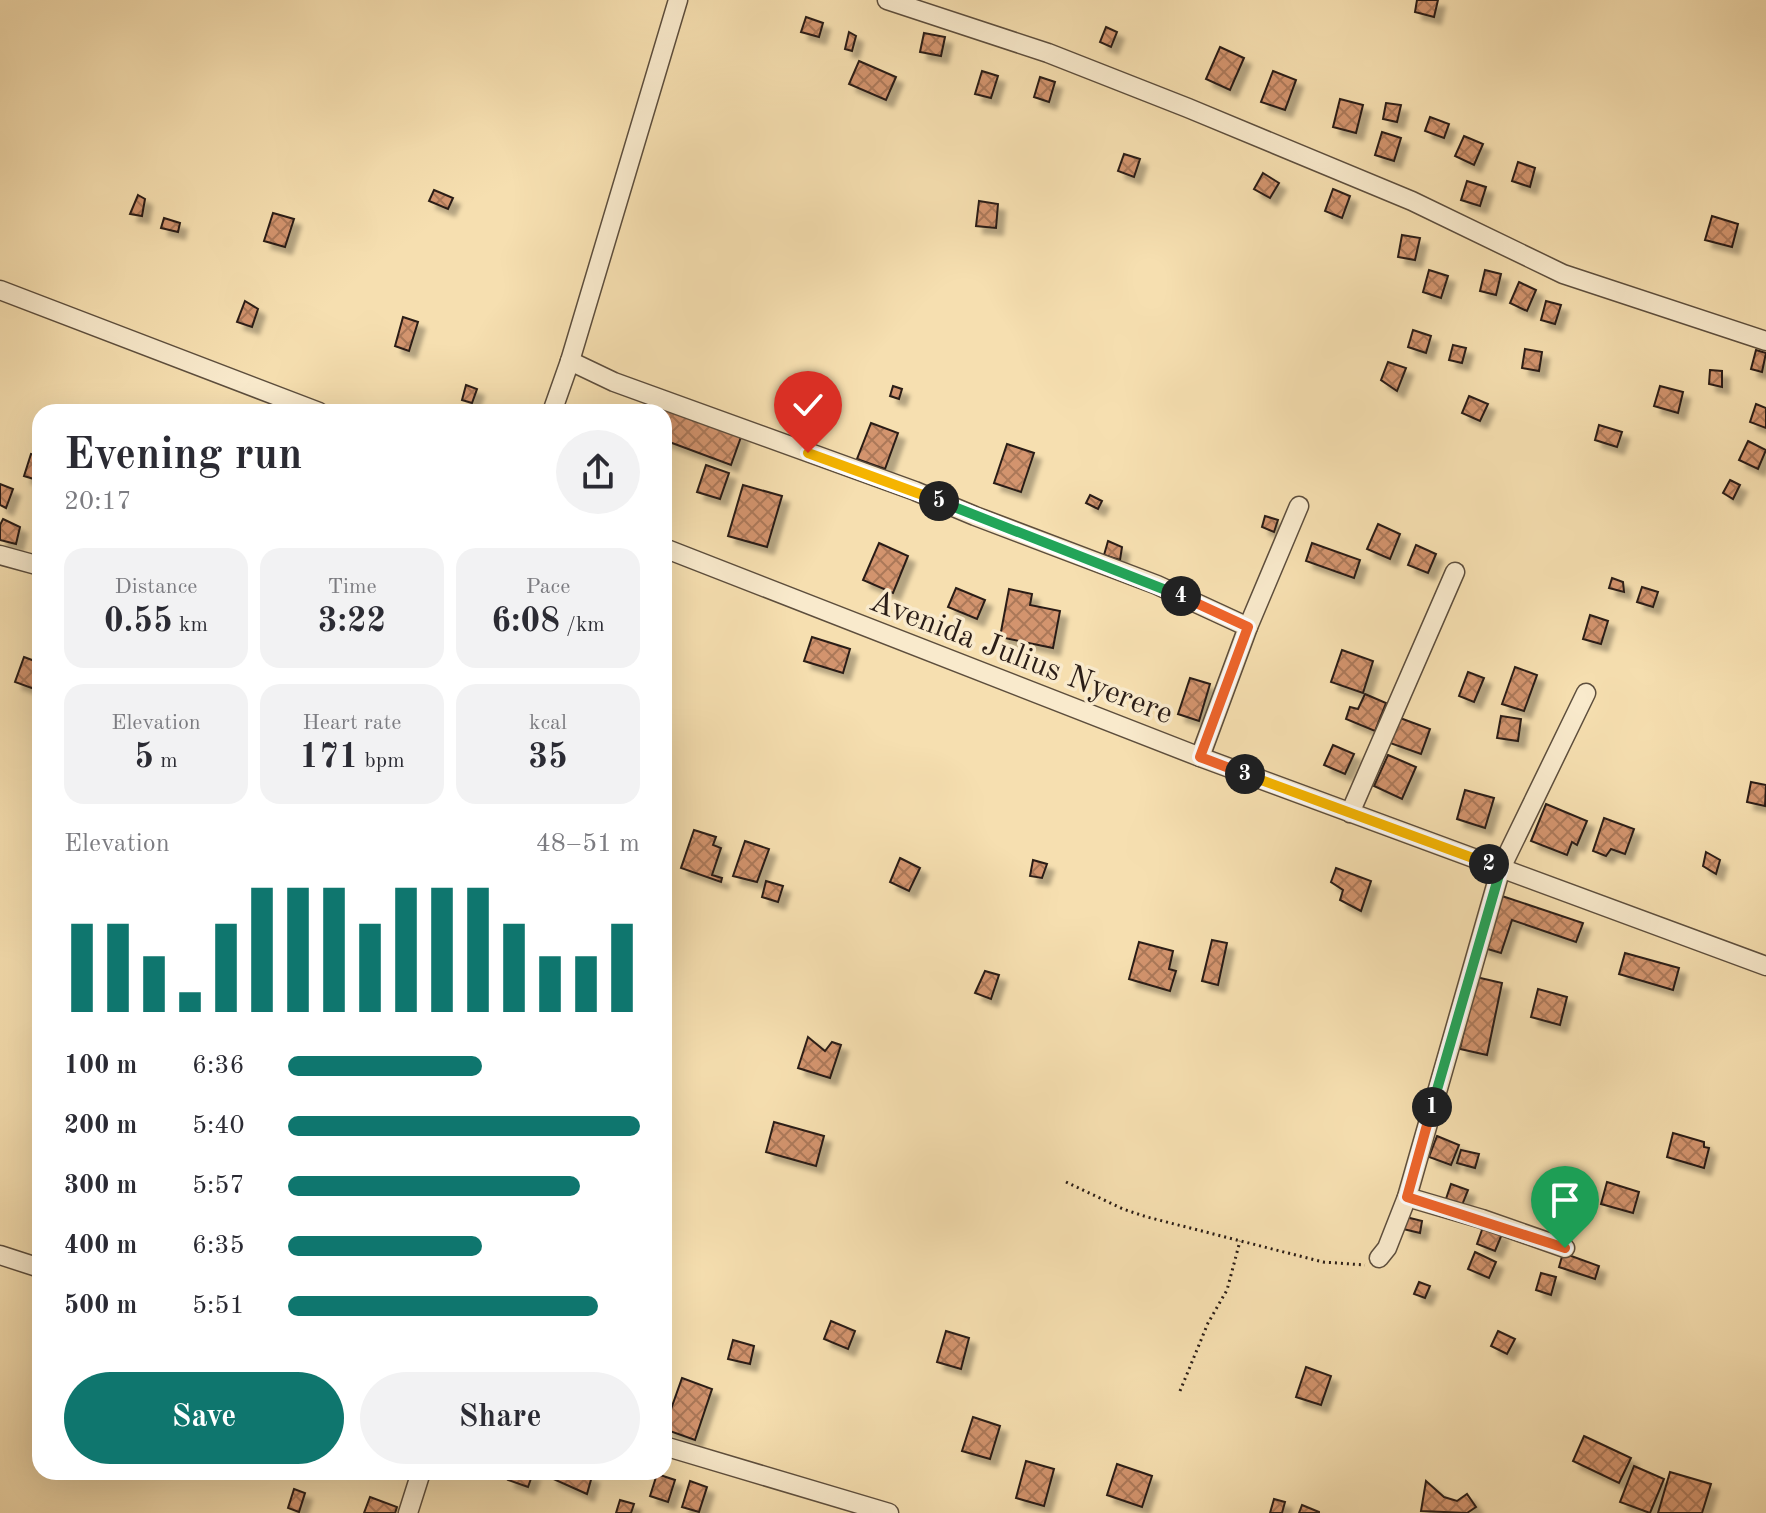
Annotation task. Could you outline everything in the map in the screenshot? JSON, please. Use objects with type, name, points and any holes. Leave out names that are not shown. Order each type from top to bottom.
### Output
[{"type":"street","points":[[555,404],[678,0]]},
{"type":"street","points":[[887,0],[1048,53],[1188,108],[1412,201],[1563,274],[1766,341]]},
{"type":"street","points":[[0,290],[298,404]]},
{"type":"street","points":[[570,361],[614,382],[915,491],[1157,585],[1248,627]]},
{"type":"street","points":[[1200,757],[1248,627],[1299,506]]},
{"type":"street","name":"Avenida Julius Nyerere","points":[[672,551],[1200,757],[1766,966]]},
{"type":"street","points":[[0,555],[32,564]]},
{"type":"street","points":[[1350,813],[1455,572]]},
{"type":"street","points":[[1379,1258],[1387,1248],[1407,1197],[1501,868],[1586,693]]},
{"type":"street","points":[[1407,1197],[1565,1248]]},
{"type":"street","points":[[0,1255],[32,1265]]},
{"type":"street","points":[[672,1448],[881,1512]]},
{"type":"street","points":[[408,1513],[418,1480]]},
{"type":"path","points":[[1066,1182],[1123,1209],[1323,1262],[1365,1265],[1379,1258]]},
{"type":"path","points":[[1180,1391],[1208,1323],[1227,1290],[1240,1241]]},
{"type":"building","points":[[1417,0],[1438,0],[1434,17],[1415,12]]},
{"type":"building","points":[[806,17],[823,23],[819,37],[801,32]]},
{"type":"building","points":[[1106,27],[1117,32],[1111,47],[1100,42]]},
{"type":"building","points":[[849,32],[856,36],[852,51],[845,49]]},
{"type":"building","points":[[924,33],[945,37],[941,56],[920,52]]},
{"type":"building","points":[[1220,47],[1244,58],[1230,90],[1206,79]]},
{"type":"building","points":[[859,61],[896,77],[886,100],[849,84]]},
{"type":"building","points":[[982,71],[998,76],[991,98],[975,94]]},
{"type":"building","points":[[1273,71],[1296,80],[1285,110],[1261,102]]},
{"type":"building","points":[[1040,77],[1055,82],[1049,102],[1034,97]]},
{"type":"building","points":[[1340,99],[1363,105],[1356,133],[1333,127]]},
{"type":"building","points":[[1386,103],[1401,105],[1397,122],[1383,119]]},
{"type":"building","points":[[1430,117],[1449,124],[1444,138],[1425,131]]},
{"type":"building","points":[[1382,132],[1401,138],[1394,161],[1375,155]]},
{"type":"building","points":[[1464,136],[1483,144],[1474,165],[1455,156]]},
{"type":"building","points":[[1124,154],[1140,159],[1134,177],[1118,171]]},
{"type":"building","points":[[1518,162],[1535,168],[1530,187],[1512,181]]},
{"type":"building","points":[[1263,173],[1279,183],[1270,198],[1254,189]]},
{"type":"building","points":[[1467,181],[1486,187],[1480,206],[1461,200]]},
{"type":"building","points":[[1333,189],[1350,196],[1342,218],[1325,211]]},
{"type":"building","points":[[434,190],[453,198],[448,209],[429,201]]},
{"type":"building","points":[[138,195],[145,199],[142,216],[130,214]]},
{"type":"building","points":[[979,201],[998,204],[996,228],[976,226]]},
{"type":"building","points":[[273,213],[294,219],[285,247],[264,241]]},
{"type":"building","points":[[1712,216],[1738,224],[1732,247],[1705,240]]},
{"type":"building","points":[[164,218],[180,223],[178,232],[161,228]]},
{"type":"building","points":[[1402,235],[1420,238],[1415,260],[1398,257]]},
{"type":"building","points":[[1429,270],[1448,276],[1441,298],[1423,292]]},
{"type":"building","points":[[1485,270],[1501,274],[1496,295],[1480,291]]},
{"type":"building","points":[[1519,282],[1536,290],[1527,311],[1510,303]]},
{"type":"building","points":[[245,301],[258,309],[252,327],[237,322]]},
{"type":"building","points":[[1546,301],[1561,305],[1555,324],[1541,320]]},
{"type":"building","points":[[403,317],[418,322],[409,351],[395,346]]},
{"type":"building","points":[[1413,330],[1431,336],[1426,353],[1408,347]]},
{"type":"building","points":[[1453,345],[1466,348],[1462,363],[1449,360]]},
{"type":"building","points":[[1525,349],[1542,352],[1539,371],[1522,368]]},
{"type":"building","points":[[1756,350],[1766,353],[1762,372],[1751,369]]},
{"type":"building","points":[[1388,362],[1406,368],[1397,391],[1381,380]]},
{"type":"building","points":[[1710,370],[1722,371],[1722,387],[1709,384]]},
{"type":"building","points":[[466,385],[477,389],[472,403],[462,400]]},
{"type":"building","points":[[893,386],[902,389],[899,399],[890,396]]},
{"type":"building","points":[[1660,386],[1683,392],[1678,413],[1654,406]]},
{"type":"building","points":[[1469,396],[1488,404],[1480,421],[1462,413]]},
{"type":"building","points":[[1756,404],[1766,408],[1766,428],[1750,422]]},
{"type":"building","points":[[672,408],[742,434],[731,465],[672,443]]},
{"type":"building","points":[[871,423],[898,433],[885,469],[857,459]]},
{"type":"building","points":[[1599,425],[1622,432],[1617,447],[1595,440]]},
{"type":"building","points":[[1748,441],[1766,450],[1758,469],[1739,460]]},
{"type":"building","points":[[1007,444],[1034,453],[1021,492],[994,483]]},
{"type":"building","points":[[31,454],[32,454],[32,478],[24,476]]},
{"type":"building","points":[[706,465],[729,473],[720,499],[697,492]]},
{"type":"building","points":[[1730,480],[1740,485],[1733,499],[1723,493]]},
{"type":"building","points":[[0,484],[13,489],[6,508],[0,505]]},
{"type":"building","points":[[743,485],[782,496],[767,547],[728,536]]},
{"type":"building","points":[[1090,495],[1102,501],[1098,509],[1086,503]]},
{"type":"building","points":[[1265,516],[1278,520],[1274,532],[1262,527]]},
{"type":"building","points":[[3,519],[20,527],[16,544],[0,540]]},
{"type":"building","points":[[1378,524],[1400,534],[1390,559],[1367,549]]},
{"type":"building","points":[[1108,541],[1122,547],[1120,560],[1104,555]]},
{"type":"building","points":[[879,543],[908,556],[893,593],[863,580]]},
{"type":"building","points":[[1312,543],[1360,560],[1354,578],[1306,561]]},
{"type":"building","points":[[1416,545],[1436,554],[1428,573],[1408,565]]},
{"type":"building","points":[[1612,578],[1623,582],[1624,592],[1609,588]]},
{"type":"building","points":[[1642,587],[1658,592],[1653,607],[1637,602]]},
{"type":"building","points":[[956,588],[985,600],[977,619],[948,607]]},
{"type":"building","points":[[1009,589],[1032,594],[1030,605],[1060,611],[1053,648],[1000,637]]},
{"type":"building","points":[[1590,615],[1608,621],[1601,644],[1583,639]]},
{"type":"building","points":[[812,637],[850,649],[843,673],[804,661]]},
{"type":"building","points":[[1342,650],[1373,661],[1363,693],[1331,682]]},
{"type":"building","points":[[24,657],[32,660],[32,688],[15,682]]},
{"type":"building","points":[[1515,667],[1537,675],[1524,711],[1502,704]]},
{"type":"building","points":[[1468,672],[1484,678],[1474,702],[1459,696]]},
{"type":"building","points":[[1190,678],[1210,684],[1199,721],[1178,714]]},
{"type":"building","points":[[1365,694],[1386,703],[1375,731],[1346,719],[1350,707],[1358,709]]},
{"type":"building","points":[[1501,716],[1521,719],[1518,741],[1497,738]]},
{"type":"building","points":[[1400,718],[1430,729],[1421,754],[1390,743]]},
{"type":"building","points":[[1333,745],[1354,754],[1345,774],[1324,765]]},
{"type":"building","points":[[1388,755],[1416,767],[1402,799],[1374,786]]},
{"type":"building","points":[[1751,782],[1766,785],[1765,806],[1747,802]]},
{"type":"building","points":[[1465,790],[1494,798],[1485,828],[1457,819]]},
{"type":"building","points":[[1546,804],[1587,821],[1577,845],[1572,842],[1567,855],[1531,841]]},
{"type":"building","points":[[1604,818],[1634,829],[1625,854],[1611,849],[1606,856],[1593,851]]},
{"type":"building","points":[[694,830],[716,837],[713,845],[721,848],[712,875],[722,878],[721,882],[681,868]]},
{"type":"building","points":[[745,841],[769,849],[757,882],[733,876]]},
{"type":"building","points":[[1706,852],[1720,860],[1716,874],[1703,866]]},
{"type":"building","points":[[900,858],[920,868],[909,891],[890,882]]},
{"type":"building","points":[[1033,860],[1047,864],[1042,878],[1030,876]]},
{"type":"building","points":[[1336,868],[1371,881],[1361,911],[1340,900],[1343,890],[1331,882]]},
{"type":"building","points":[[766,881],[783,886],[778,902],[762,897]]},
{"type":"building","points":[[1499,895],[1583,923],[1576,942],[1512,920],[1501,953],[1481,947]]},
{"type":"building","points":[[1212,940],[1227,943],[1218,985],[1202,981]]},
{"type":"building","points":[[1139,942],[1173,951],[1169,969],[1176,971],[1170,991],[1129,979]]},
{"type":"building","points":[[1625,953],[1679,968],[1673,990],[1619,974]]},
{"type":"building","points":[[985,971],[999,975],[991,999],[975,993]]},
{"type":"building","points":[[1476,977],[1502,983],[1487,1055],[1460,1049]]},
{"type":"building","points":[[1538,989],[1567,997],[1560,1025],[1531,1017]]},
{"type":"building","points":[[808,1037],[825,1051],[832,1042],[841,1045],[830,1078],[798,1068]]},
{"type":"building","points":[[774,1122],[824,1136],[816,1166],[766,1152]]},
{"type":"building","points":[[1673,1133],[1704,1142],[1704,1147],[1709,1148],[1704,1168],[1667,1157]]},
{"type":"building","points":[[1437,1136],[1459,1145],[1451,1165],[1429,1157]]},
{"type":"building","points":[[1461,1150],[1479,1154],[1475,1168],[1457,1163]]},
{"type":"building","points":[[1607,1182],[1639,1192],[1633,1213],[1601,1204]]},
{"type":"building","points":[[1451,1184],[1468,1190],[1462,1205],[1446,1199]]},
{"type":"building","points":[[1406,1217],[1422,1221],[1420,1233],[1403,1229]]},
{"type":"building","points":[[1483,1227],[1502,1234],[1495,1251],[1477,1244]]},
{"type":"building","points":[[1475,1252],[1496,1262],[1489,1278],[1468,1269]]},
{"type":"building","points":[[1563,1253],[1599,1266],[1595,1279],[1559,1267]]},
{"type":"building","points":[[1541,1273],[1556,1277],[1551,1295],[1536,1290]]},
{"type":"building","points":[[1419,1282],[1430,1286],[1425,1298],[1414,1294]]},
{"type":"building","points":[[831,1321],[855,1331],[848,1349],[824,1339]]},
{"type":"building","points":[[946,1331],[969,1338],[961,1369],[937,1362]]},
{"type":"building","points":[[1498,1331],[1515,1339],[1507,1354],[1491,1346]]},
{"type":"building","points":[[733,1340],[754,1346],[750,1364],[728,1359]]},
{"type":"building","points":[[1306,1367],[1331,1376],[1321,1405],[1296,1397]]},
{"type":"building","points":[[682,1378],[712,1389],[695,1440],[672,1432],[672,1406]]},
{"type":"building","points":[[973,1417],[1000,1426],[990,1459],[962,1451]]},
{"type":"building","points":[[1584,1436],[1631,1458],[1619,1483],[1573,1461]]},
{"type":"building","points":[[1026,1461],[1054,1469],[1044,1506],[1016,1498]]},
{"type":"building","points":[[1117,1464],[1152,1476],[1142,1507],[1107,1495]]},
{"type":"building","points":[[1634,1466],[1664,1479],[1650,1513],[1620,1502]]},
{"type":"building","points":[[1670,1472],[1711,1484],[1702,1513],[1658,1513]]},
{"type":"building","points":[[508,1480],[530,1480],[528,1487]]},
{"type":"building","points":[[556,1480],[591,1480],[587,1494]]},
{"type":"building","points":[[655,1480],[675,1480],[668,1502],[650,1496]]},
{"type":"building","points":[[690,1481],[707,1487],[699,1512],[682,1507]]},
{"type":"building","points":[[1426,1481],[1444,1497],[1457,1501],[1467,1494],[1476,1507],[1467,1513],[1421,1511]]},
{"type":"building","points":[[294,1489],[305,1493],[299,1512],[288,1508]]},
{"type":"building","points":[[370,1497],[397,1507],[395,1513],[364,1513]]},
{"type":"building","points":[[1274,1499],[1285,1502],[1282,1513],[1270,1513]]},
{"type":"building","points":[[620,1500],[634,1504],[631,1513],[616,1513]]},
{"type":"building","points":[[1302,1505],[1319,1512],[1319,1513],[1299,1513]]},
{"type":"route","points":[[808,453],[1157,585],[1248,627],[1200,757],[1501,868],[1407,1197],[1565,1248]]}]
